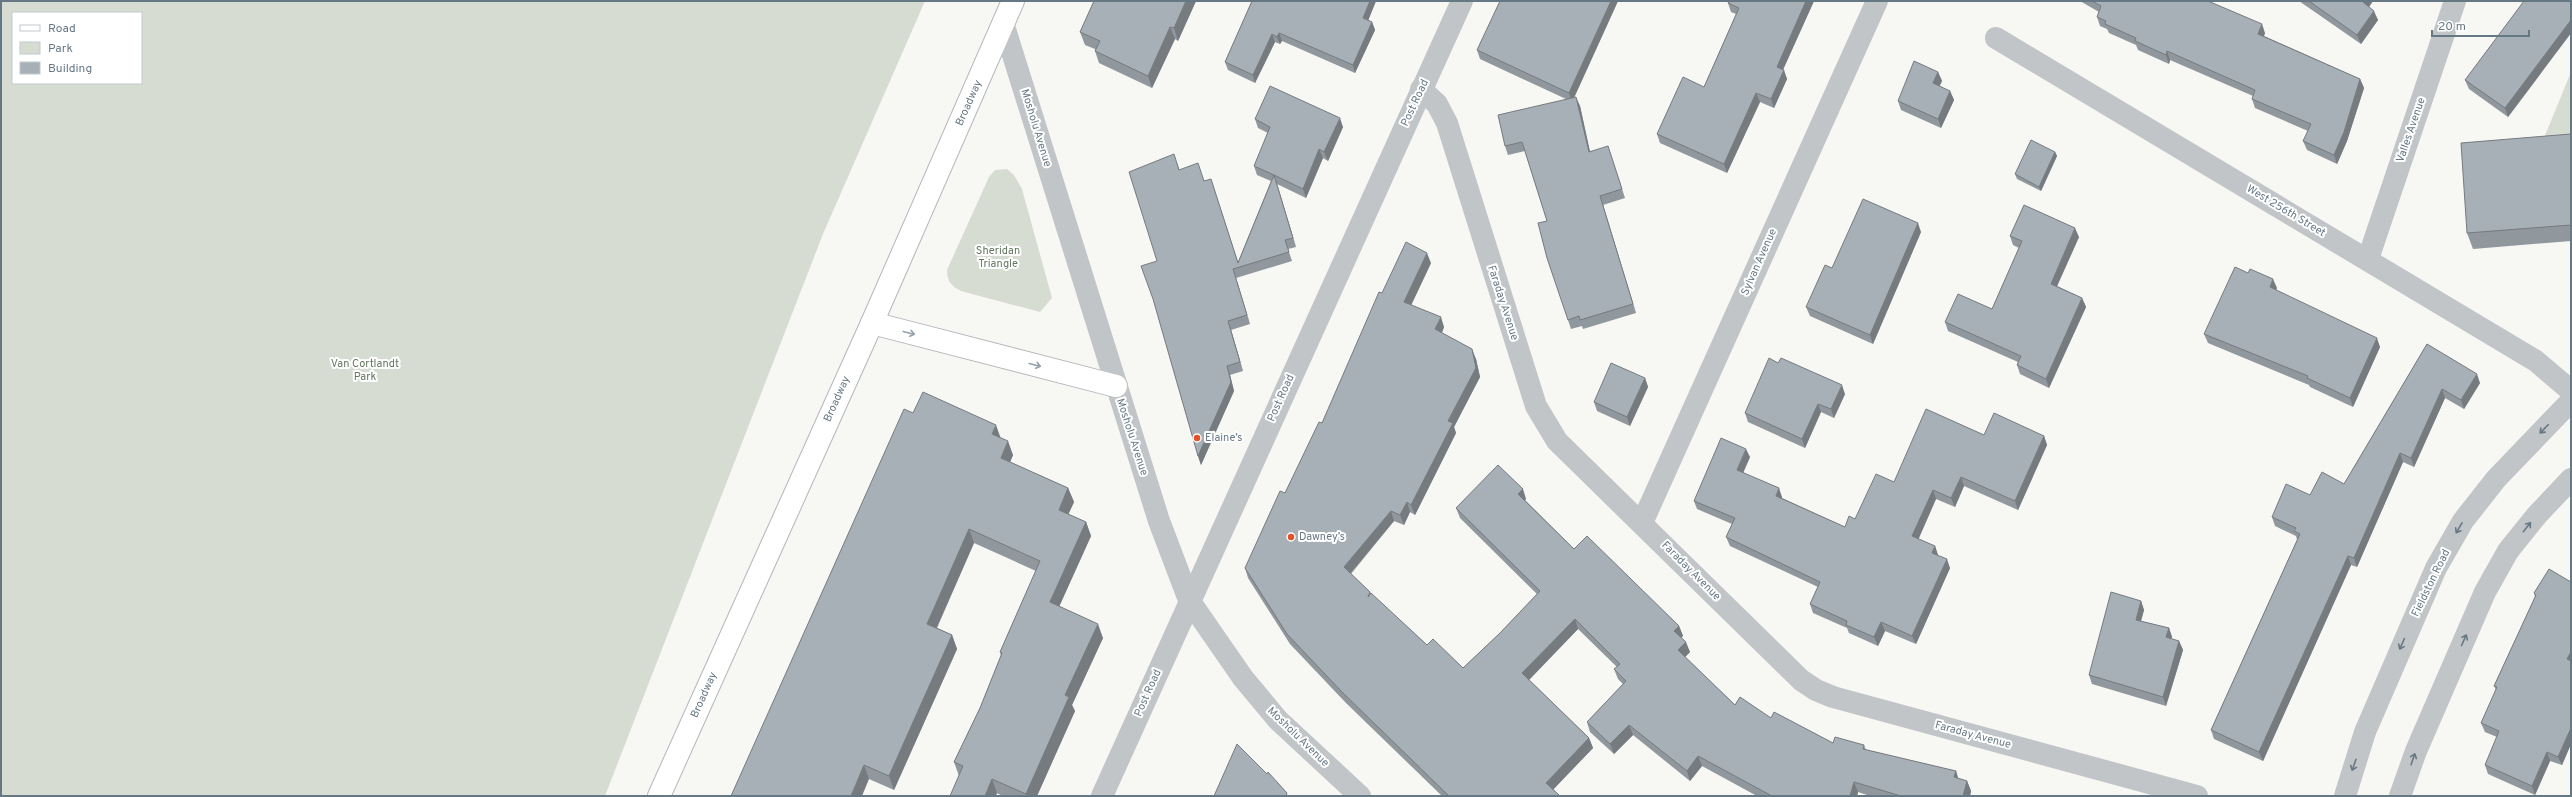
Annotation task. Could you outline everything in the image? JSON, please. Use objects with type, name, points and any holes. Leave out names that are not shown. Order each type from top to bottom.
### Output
[{"type":"main road","name":"Broadway","points":[[659,796],[872,323],[1013,1]]},
{"type":"main road","points":[[872,323],[1116,386]]},
{"type":"street","name":"Post Road","points":[[1102,796],[1189,600],[1462,1]]},
{"type":"street","name":"Sylvan Avenue","points":[[1642,524],[1877,1]]},
{"type":"street","name":"Valles Avenue","points":[[2368,259],[2455,1]]},
{"type":"street","name":"Mosholu Avenue","points":[[1003,23],[1159,521],[1189,600],[1243,678],[1278,720],[1360,796]]},
{"type":"street","name":"West 256th Street","points":[[1996,38],[2368,259],[2536,362],[2571,391]]},
{"type":"street","name":"Faraday Avenue","points":[[1421,89],[1437,104],[1446,123],[1536,406],[1557,441],[1801,680],[1816,690],[1841,699],[2197,796]]},
{"type":"street","name":"Fieldston Road","points":[[2345,796],[2365,732],[2436,568],[2463,521],[2496,480],[2571,401]]},
{"type":"street","points":[[2400,796],[2416,751],[2484,592],[2508,551],[2537,515],[2571,479]]},
{"type":"green space","name":"Van Cortlandt Park","points":[[1,1],[925,1],[823,234],[605,796],[1,796]]},
{"type":"green space","points":[[2571,72],[2571,135],[2544,138]]},
{"type":"green space","name":"Sheridan Triangle","points":[[1007,169],[1014,175],[1022,189],[1052,298],[1040,312],[961,291],[952,285],[948,277],[947,270],[989,177],[995,170]]},
{"type":"building","points":[[1094,1],[1186,1],[1174,28],[1170,27],[1148,76],[1095,51],[1100,41],[1080,32]]},
{"type":"building","points":[[1252,1],[1370,1],[1363,18],[1372,22],[1353,65],[1279,33],[1277,37],[1272,34],[1253,75],[1225,62]]},
{"type":"building","points":[[1500,1],[1611,1],[1569,93],[1477,50]]},
{"type":"building","points":[[1729,1],[1806,1],[1777,67],[1784,70],[1771,99],[1756,93],[1724,164],[1657,134],[1683,77],[1704,87],[1739,8],[1728,3]]},
{"type":"building","points":[[2092,1],[2208,1],[2262,24],[2258,34],[2360,79],[2344,132],[2334,155],[2303,141],[2311,124],[2252,99],[2255,90],[2167,51],[2166,55],[2135,41],[2136,38],[2105,24],[2106,21],[2097,17],[2101,6]]},
{"type":"building","points":[[2309,1],[2364,1],[2363,2],[2374,11],[2357,35]]},
{"type":"building","points":[[2524,1],[2571,1],[2571,20],[2505,108],[2465,80]]},
{"type":"building","points":[[1914,61],[1938,72],[1933,83],[1950,91],[1938,119],[1898,101]]},
{"type":"building","points":[[1270,86],[1340,118],[1324,152],[1319,149],[1303,189],[1254,166],[1270,127],[1255,119]]},
{"type":"building","points":[[1576,97],[1589,152],[1608,146],[1622,189],[1600,196],[1633,304],[1580,320],[1579,316],[1568,320],[1547,258],[1538,223],[1547,221],[1522,142],[1505,146],[1498,115]]},
{"type":"building","points":[[2571,134],[2571,225],[2467,233],[2461,143]]},
{"type":"building","points":[[2031,140],[2055,152],[2039,187],[2015,174]]},
{"type":"building","points":[[1174,154],[1179,170],[1198,163],[1204,181],[1211,179],[1238,263],[1274,175],[1293,238],[1285,240],[1289,252],[1233,269],[1247,315],[1228,321],[1240,362],[1227,366],[1231,382],[1198,456],[1153,299],[1141,266],[1157,261],[1129,172]]},
{"type":"building","points":[[1863,199],[1918,223],[1870,335],[1806,307],[1825,265],[1832,268]]},
{"type":"building","points":[[2024,205],[2075,228],[2051,284],[2082,298],[2046,379],[2017,365],[2021,356],[1945,322],[1958,294],[1992,309],[2022,241],[2010,236]]},
{"type":"building","points":[[1406,242],[1427,253],[1404,302],[1441,317],[1435,329],[1472,349],[1476,368],[1448,421],[1453,423],[1411,505],[1407,502],[1400,515],[1391,511],[1344,567],[1370,592],[1368,597],[1371,593],[1427,645],[1433,639],[1463,668],[1500,633],[1540,591],[1456,508],[1498,465],[1523,489],[1518,494],[1574,549],[1587,536],[1679,626],[1674,631],[1686,642],[1678,650],[1735,705],[1740,697],[1771,718],[1774,712],[1833,743],[1835,737],[1864,745],[1863,749],[1956,771],[1954,777],[1967,781],[1963,796],[1901,796],[1854,782],[1850,796],[1772,796],[1698,756],[1687,771],[1629,725],[1610,744],[1587,722],[1626,681],[1614,669],[1620,664],[1575,619],[1522,673],[1589,738],[1546,783],[1560,796],[1449,796],[1343,693],[1287,634],[1245,568],[1280,491],[1285,493],[1319,422],[1322,423],[1379,292],[1382,293]]},
{"type":"building","points":[[2235,267],[2248,273],[2250,269],[2273,279],[2270,287],[2377,338],[2350,398],[2307,378],[2308,376],[2204,334]]},
{"type":"building","points":[[2427,344],[2477,374],[2461,400],[2442,389],[2411,458],[2400,453],[2354,558],[2348,556],[2259,752],[2211,730],[2300,534],[2294,531],[2296,528],[2272,517],[2286,484],[2310,495],[2322,472],[2344,484]]},
{"type":"building","points":[[1769,358],[1778,363],[1781,358],[1842,385],[1831,409],[1818,404],[1802,439],[1745,413]]},
{"type":"building","points":[[1611,363],[1645,378],[1627,417],[1594,402]]},
{"type":"building","points":[[923,392],[996,425],[992,434],[1008,441],[1001,458],[1068,488],[1059,510],[1086,522],[1050,602],[1098,624],[1065,695],[1069,697],[1026,794],[992,779],[985,796],[950,796],[963,766],[954,762],[980,708],[1002,653],[1000,652],[1040,561],[969,529],[927,624],[952,635],[889,776],[864,765],[851,796],[731,796],[904,409],[913,413]]},
{"type":"building","points":[[1926,409],[1984,435],[1994,413],[2044,436],[2015,501],[1961,477],[1951,498],[1933,490],[1912,536],[1935,546],[1932,553],[1947,559],[1912,636],[1881,622],[1874,637],[1846,625],[1847,621],[1810,604],[1820,582],[1726,537],[1735,518],[1694,501],[1721,438],[1746,449],[1737,470],[1779,488],[1776,496],[1845,527],[1849,516],[1855,519],[1876,474],[1894,482]]},
{"type":"building","points":[[2549,569],[2571,582],[2571,652],[2567,659],[2571,661],[2571,728],[2558,757],[2547,752],[2532,786],[2485,765],[2499,731],[2481,723],[2497,687],[2494,686],[2536,595],[2534,593]]},
{"type":"building","points":[[2111,592],[2141,601],[2136,620],[2169,628],[2166,637],[2179,641],[2163,697],[2089,675]]},
{"type":"building","points":[[1237,744],[1267,774],[1268,772],[1287,793],[1286,796],[1214,796]]},
{"type":"place","name":"Elaine’s","points":[[1197,438]]},
{"type":"place","name":"Dawney’s","points":[[1291,537]]}]
